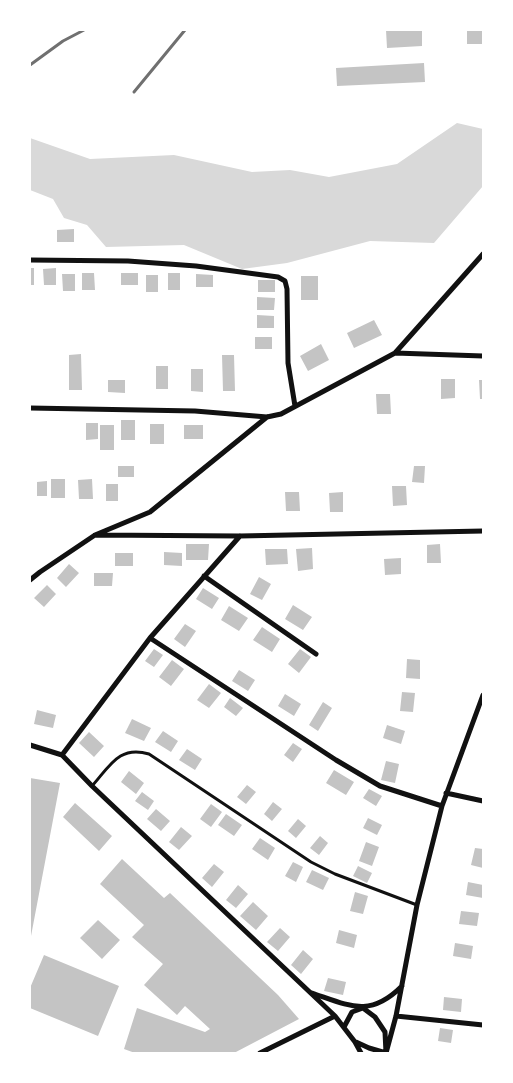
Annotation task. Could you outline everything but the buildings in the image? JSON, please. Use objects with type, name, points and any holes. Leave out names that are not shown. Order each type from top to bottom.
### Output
[{"type":"street","points":[[30,408],[195,411],[267,417],[281,414],[394,353],[483,254]]},
{"type":"street","points":[[30,260],[128,260],[196,266],[278,277],[285,281],[287,290],[288,363],[295,406]]},
{"type":"street","points":[[394,353],[483,356]]},
{"type":"street","points":[[30,580],[95,535],[150,512],[267,417]]},
{"type":"street","points":[[95,535],[240,536],[483,531]]},
{"type":"street","points":[[62,754],[150,638],[240,536]]},
{"type":"street","points":[[204,576],[316,654]]},
{"type":"street","points":[[150,638],[336,760],[380,786],[442,806]]},
{"type":"street","points":[[386,1053],[396,1016],[417,904],[442,806],[483,695]]},
{"type":"street","points":[[30,745],[62,754],[92,786],[335,1016],[361,1053]]},
{"type":"street","points":[[446,793],[483,801]]},
{"type":"street","points":[[344,1027],[352,1012],[390,999],[402,986]]},
{"type":"street","points":[[310,992],[344,1004],[363,1008],[375,1018],[386,1032],[386,1053]]},
{"type":"street","points":[[260,1053],[335,1016]]},
{"type":"street","points":[[396,1016],[483,1025]]},
{"type":"street","points":[[355,1042],[386,1053]]},
{"type":"lane","points":[[92,786],[120,756],[138,750],[149,754],[311,862],[335,874],[417,904]]},
{"type":"shaded area","points":[[457,123],[483,129],[483,186],[434,243],[370,241],[287,263],[242,269],[184,245],[106,247],[87,225],[64,218],[53,199],[30,190],[30,138],[90,159],[174,155],[252,172],[290,170],[329,177],[397,164]]},
{"type":"railway","points":[[30,65],[63,41],[84,30]]},
{"type":"railway","points":[[134,92],[185,30]]}]
